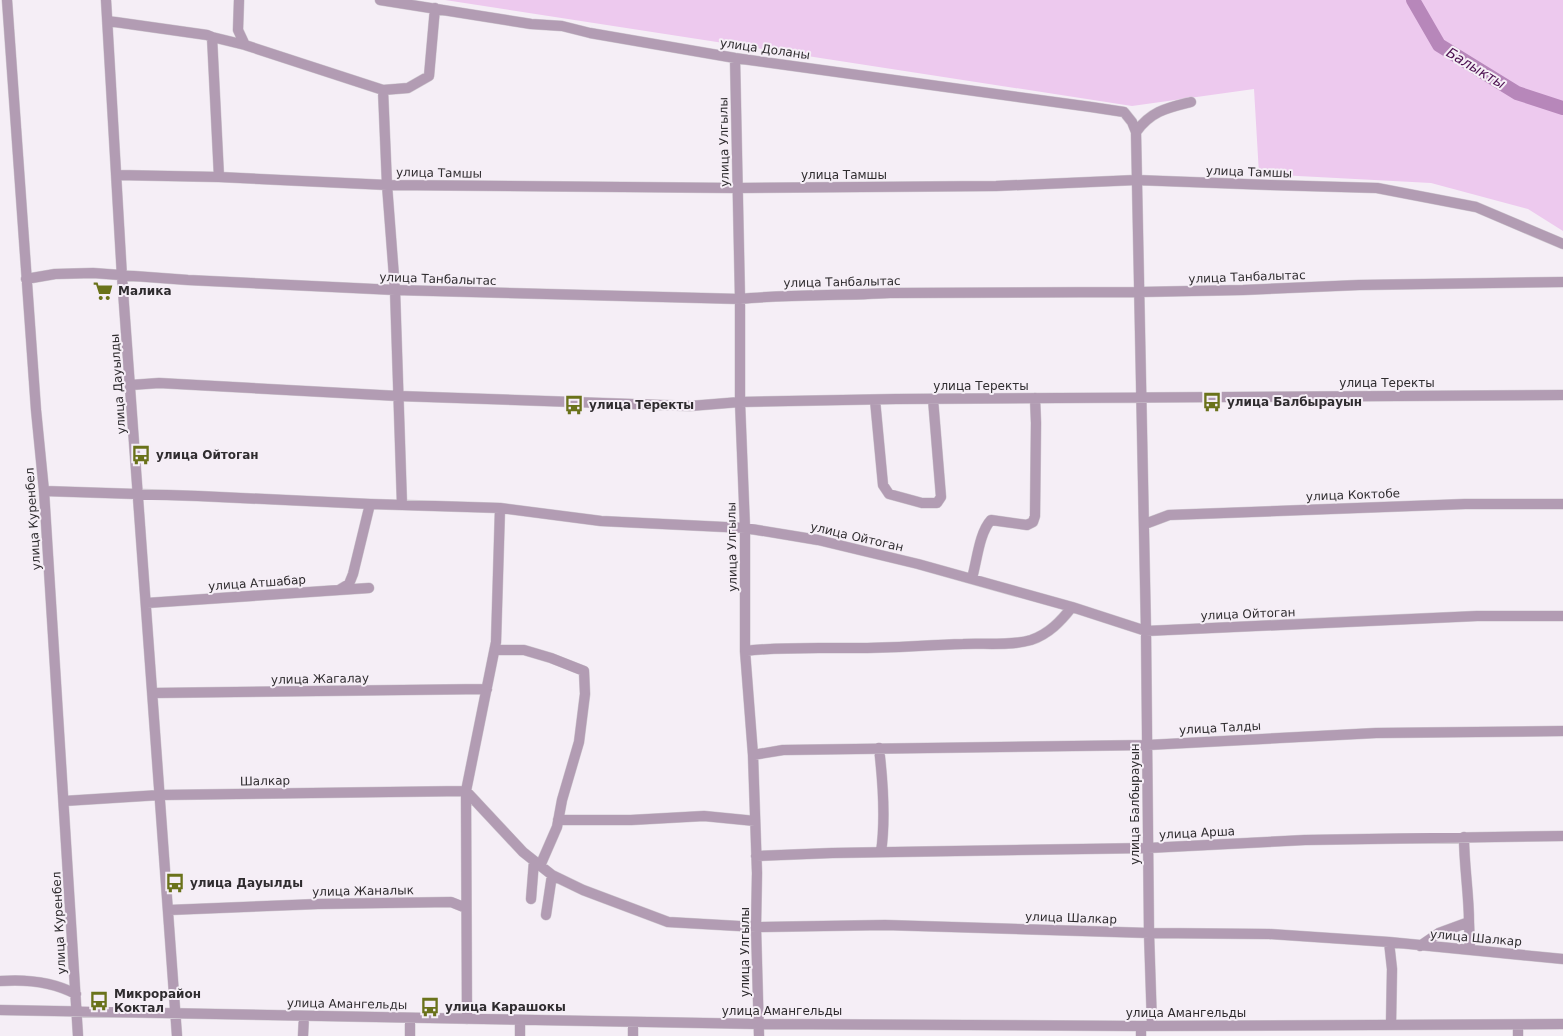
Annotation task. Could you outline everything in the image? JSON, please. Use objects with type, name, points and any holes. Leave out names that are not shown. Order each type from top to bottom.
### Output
[{"type":"street","name":"улица Куренбел","points":[[6,0],[36,410],[44,491],[78,1036]]},
{"type":"street","name":"улица Дауылды","points":[[106,0],[122,274],[177,1036]]},
{"type":"street","points":[[239,0],[238,30],[245,45]]},
{"type":"street","name":"улица Доланы","points":[[380,0],[531,24],[562,26],[590,33],[735,58],[1124,112],[1132,122],[1136,132]]},
{"type":"street","points":[[108,21],[206,35],[245,45],[383,90],[408,88],[429,76],[435,8]]},
{"type":"street","points":[[212,37],[220,176]]},
{"type":"street","name":"улица Улгылы","points":[[735,58],[740,402],[745,528],[745,651],[753,755],[758,1036]]},
{"type":"street","points":[[383,90],[387,185],[395,290],[402,505]]},
{"type":"street","points":[[1136,132],[1144,121],[1156,113],[1170,107],[1191,102]]},
{"type":"street","name":"улица Балбырауын","points":[[1136,132],[1152,1025]]},
{"type":"street","name":"улица Тамшы","points":[[117,175],[220,176],[387,185],[737,188],[996,186],[1136,180],[1270,186],[1377,188],[1476,206],[1562,244]]},
{"type":"street","name":"улица Танбалытас","points":[[26,279],[55,274],[93,273],[188,280],[395,290],[740,299],[772,296],[852,296],[890,293],[1140,292],[1359,285],[1563,282]]},
{"type":"street","name":"улица Теректы","points":[[131,385],[159,383],[398,396],[690,406],[740,402],[934,399],[1563,395]]},
{"type":"street","points":[[972,578],[983,536],[987,524],[991,520],[1027,525],[1032,522],[1035,516],[1035,398]]},
{"type":"street","points":[[875,400],[883,485],[889,494],[922,503],[937,503],[941,497],[934,399]]},
{"type":"street","name":"улица Ойтоган","points":[[44,491],[500,508],[601,521],[745,528],[818,540],[972,578],[1146,631],[1477,616],[1563,616]]},
{"type":"street","points":[[338,590],[349,584],[353,574],[370,504]]},
{"type":"street","name":"улица Коктобе","points":[[1144,524],[1169,515],[1456,504],[1563,504]]},
{"type":"street","points":[[467,1019],[466,791],[496,642],[500,508]]},
{"type":"street","name":"улица Атшабар","points":[[147,603],[369,588]]},
{"type":"street","points":[[745,651],[764,648],[854,648],[998,644],[1031,640],[1047,633],[1062,621],[1072,607]]},
{"type":"street","points":[[495,650],[524,650],[584,671],[585,694],[579,742],[562,800],[557,828],[537,863],[531,899]]},
{"type":"street","name":"улица Жагалау","points":[[153,693],[487,689]]},
{"type":"street","name":"улица Талды","points":[[753,755],[783,750],[1148,745],[1376,733],[1563,731]]},
{"type":"street","points":[[879,748],[884,812],[884,836],[881,852]]},
{"type":"street","name":"Шалкар","points":[[64,801],[160,795],[466,791]]},
{"type":"street","name":"улица Шалкар","points":[[466,791],[523,852],[552,875],[583,890],[668,922],[756,927],[885,926],[1269,934],[1389,942],[1563,959]]},
{"type":"street","points":[[558,820],[631,820],[704,816],[755,821]]},
{"type":"street","name":"улица Арша","points":[[756,856],[1148,848],[1305,840],[1563,836]]},
{"type":"street","points":[[1464,837],[1464,858],[1469,896],[1470,950]]},
{"type":"street","points":[[546,915],[552,875]]},
{"type":"street","name":"улица Жаналык","points":[[169,910],[318,904],[451,902],[466,908]]},
{"type":"street","points":[[1420,946],[1439,933],[1469,922]]},
{"type":"street","points":[[1389,942],[1392,983],[1392,1025]]},
{"type":"street","points":[[0,980],[50,984],[76,994]]},
{"type":"street","name":"улица Амангельды","points":[[0,1010],[1141,1031],[1152,1025],[1563,1024]]},
{"type":"street","points":[[303,1036],[304,1016]]},
{"type":"street","points":[[410,1018],[410,1036]]},
{"type":"street","points":[[520,1020],[520,1036]]},
{"type":"street","points":[[633,1022],[633,1036]]},
{"type":"street","points":[[1412,1025],[1412,1036]]},
{"type":"street","points":[[1518,1025],[1518,1036]]},
{"type":"shaded area","points":[[445,0],[1563,0],[1563,231],[1528,209],[1431,183],[1259,174],[1254,89],[1132,106]]},
{"type":"waterway","name":"Балыкты","points":[[1413,0],[1439,45],[1517,93],[1563,108]]},
{"type":"place","name":"Малика","points":[[103,291]]},
{"type":"place","name":"улица Балбырауын","points":[[1212,402]]},
{"type":"place","name":"улица Теректы","points":[[574,405]]},
{"type":"place","name":"улица Ойтоган","points":[[141,455]]},
{"type":"place","name":"улица Дауылды","points":[[175,883]]},
{"type":"place","name":"Микрорайон Коктал","points":[[99,1001]]},
{"type":"place","name":"улица Карашокы","points":[[430,1007]]}]
